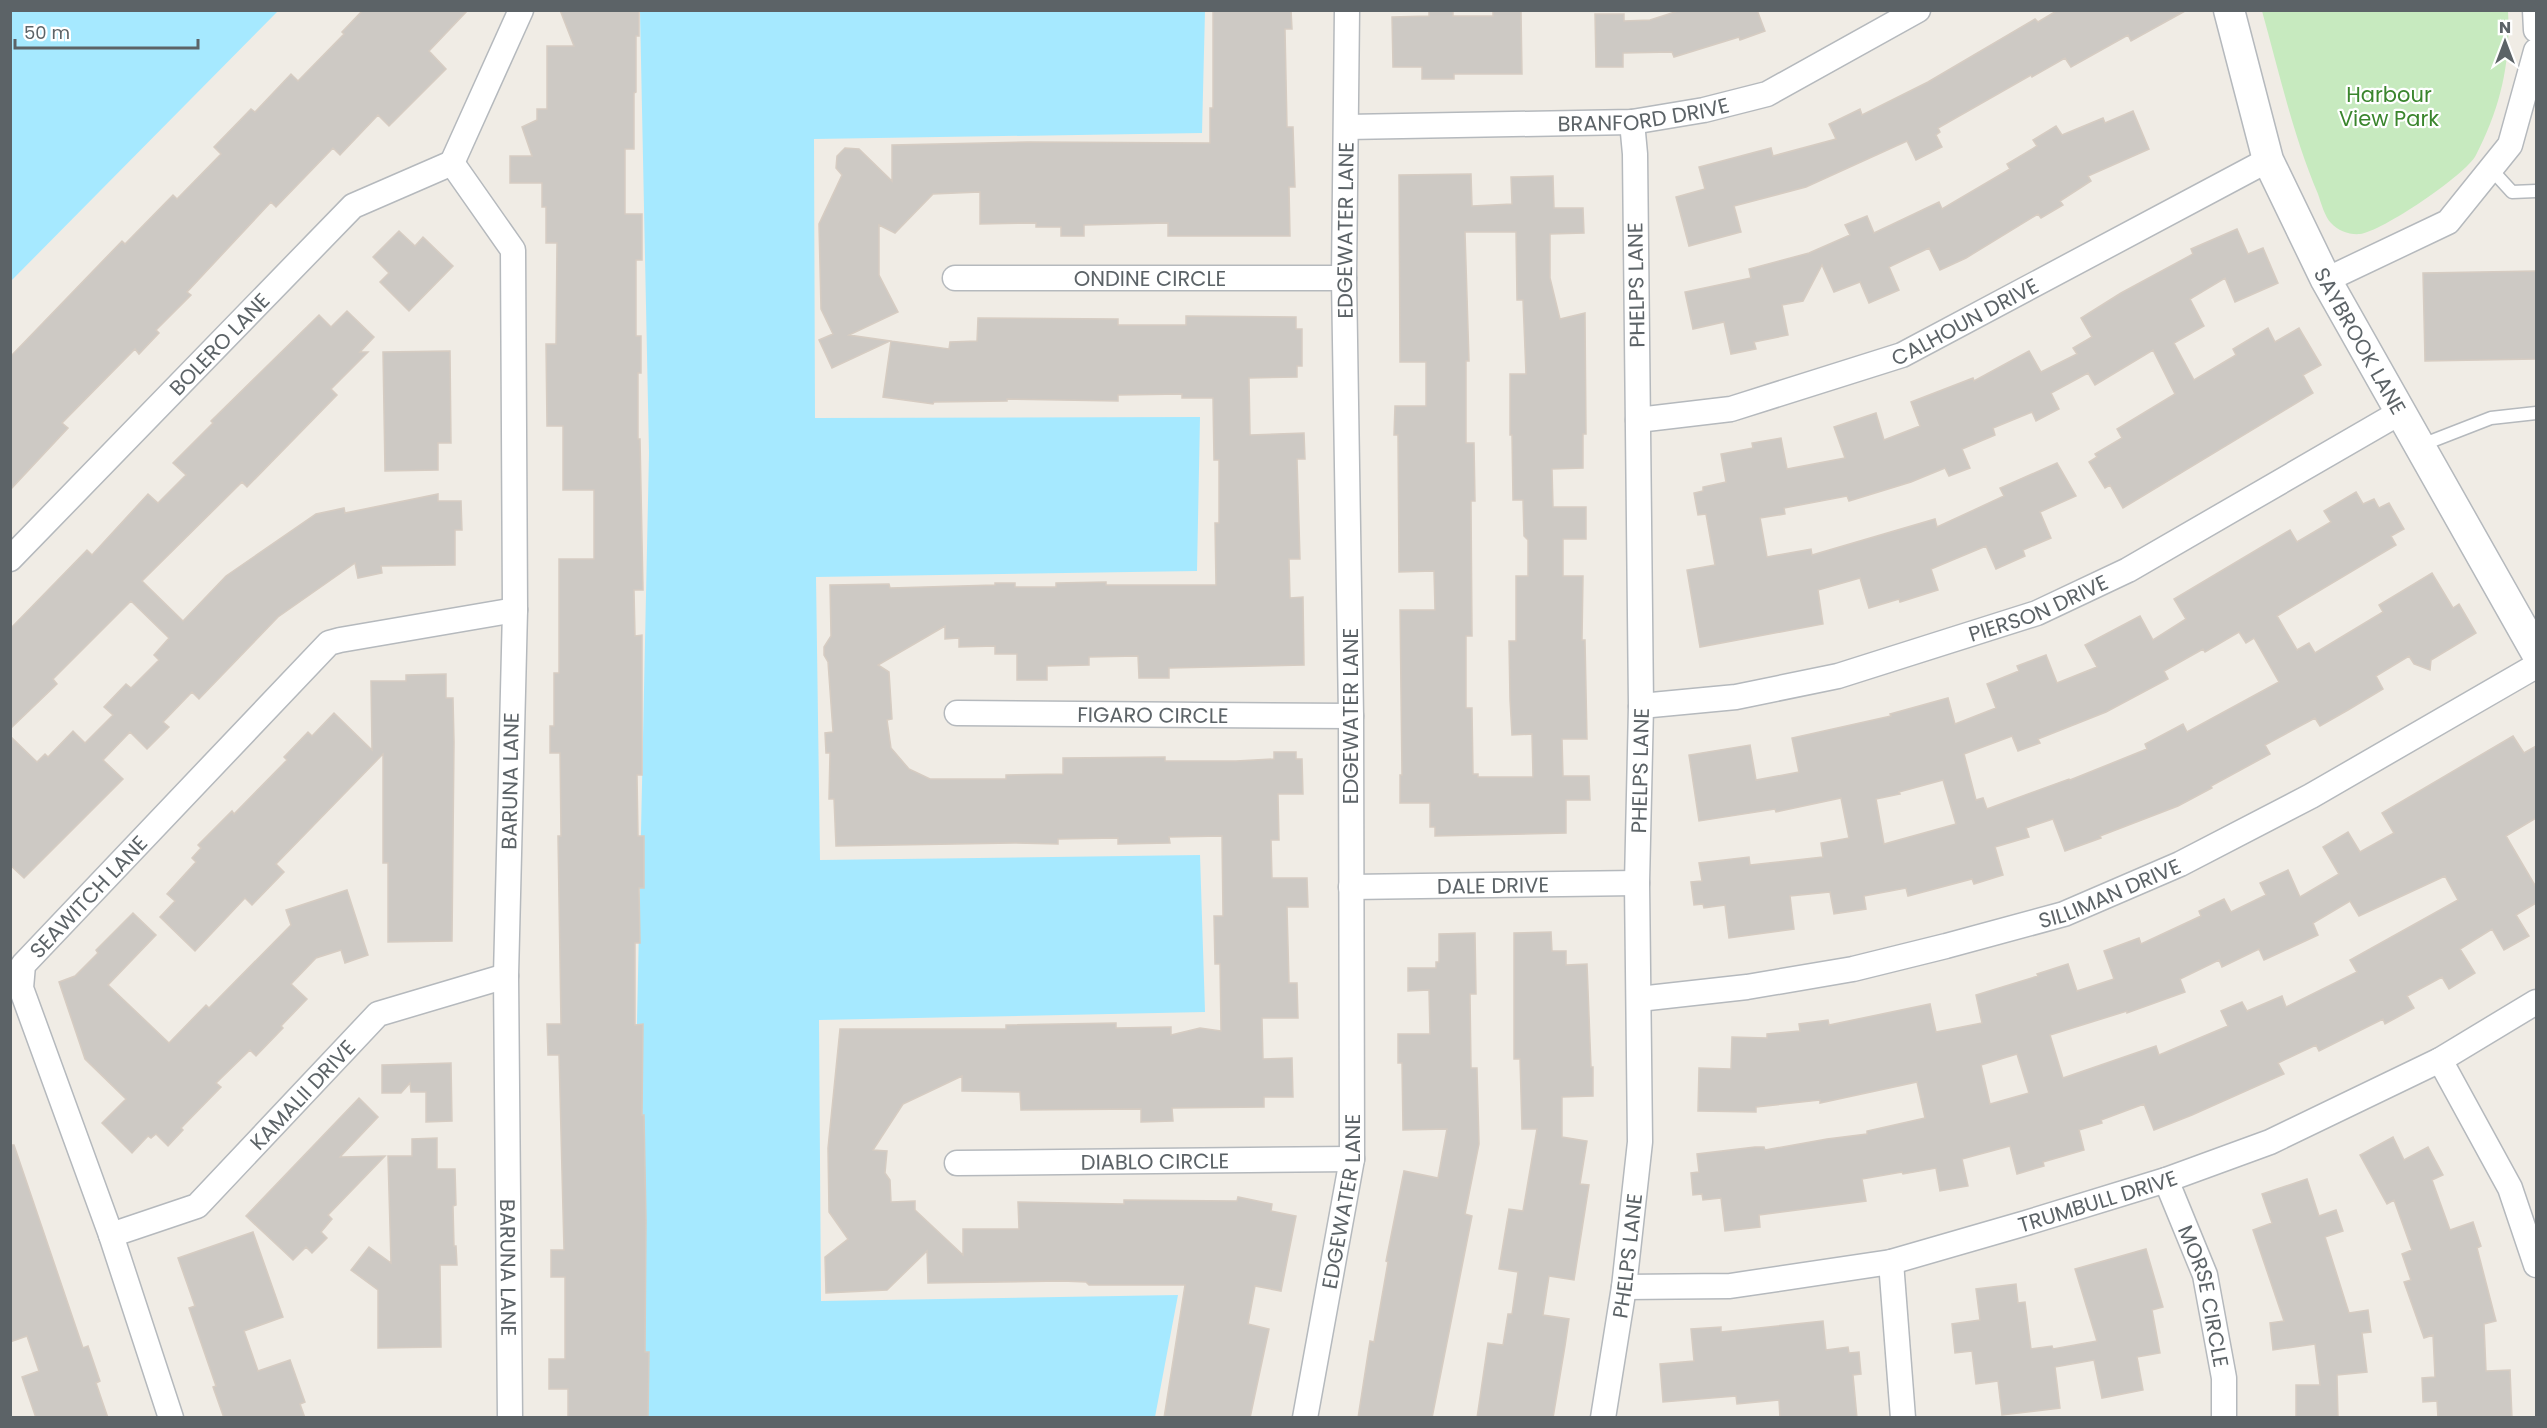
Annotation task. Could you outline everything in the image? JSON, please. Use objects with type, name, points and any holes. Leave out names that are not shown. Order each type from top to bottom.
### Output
[{"type":"street","points":[[452,163],[521,10]]},
{"type":"street","name":"EDGEWATER LANE","points":[[1305,1418],[1352,1159],[1351,716],[1344,278],[1347,10]]},
{"type":"street","name":"BRANFORD DRIVE","points":[[1347,127],[1632,122],[1704,110],[1767,94],[1918,10]]},
{"type":"street","name":"SAYBROOK LANE","points":[[2229,10],[2268,160],[2326,280],[2399,413],[2536,652]]},
{"type":"street","points":[[2535,10],[2536,30]]},
{"type":"street","points":[[2326,280],[2448,222],[2510,145],[2536,51]]},
{"type":"street","name":"PHELPS LANE","points":[[1603,1418],[1624,1287],[1640,1142],[1637,883],[1641,706],[1635,154],[1632,122]]},
{"type":"street","name":"CALHOUN DRIVE","points":[[1638,420],[1731,408],[1902,355],[2268,160]]},
{"type":"street","name":"BOLERO LANE","points":[[10,559],[353,206],[452,163]]},
{"type":"street","name":"BARUNA LANE","points":[[452,163],[513,250],[515,610],[506,976],[510,1418]]},
{"type":"street","name":"ONDINE CIRCLE","points":[[955,278],[1344,278]]},
{"type":"street","name":"PIERSON DRIVE","points":[[1641,706],[1736,697],[1838,676],[2037,613],[2128,570],[2399,413]]},
{"type":"street","name":"SEAWITCH LANE","points":[[171,1418],[111,1235],[21,988],[22,965],[329,643],[515,610]]},
{"type":"street","name":"SILLIMAN DRIVE","points":[[1639,999],[1747,987],[1853,969],[2064,914],[2180,864],[2311,796],[2536,666]]},
{"type":"street","name":"FIGARO CIRCLE","points":[[957,713],[1351,716]]},
{"type":"street","name":"DALE DRIVE","points":[[1351,887],[1637,883]]},
{"type":"street","name":"KAMALII DRIVE","points":[[111,1235],[197,1206],[378,1014],[506,976]]},
{"type":"street","name":"TRUMBULL DRIVE","points":[[1624,1287],[1730,1286],[1891,1262],[2166,1180],[2270,1142],[2440,1060],[2536,1002]]},
{"type":"street","points":[[2440,1060],[2510,1188],[2536,1265]]},
{"type":"street","name":"DIABLO CIRCLE","points":[[957,1163],[1352,1159]]},
{"type":"street","name":"MORSE CIRCLE","points":[[2166,1180],[2205,1275],[2224,1378],[2224,1418]]},
{"type":"street","points":[[1891,1262],[1903,1418]]},
{"type":"lane","points":[[2491,169],[2512,192],[2536,191]]},
{"type":"lane","points":[[2418,446],[2491,418],[2536,412]]},
{"type":"green space","name":"Harbour View Park","points":[[2262,11],[2508,11],[2508,49],[2502,85],[2492,120],[2476,155],[2457,176],[2386,224],[2360,234],[2348,233],[2334,226],[2325,214],[2301,149]]},
{"type":"water","points":[[10,11],[278,11],[11,281]]},
{"type":"water","points":[[640,11],[1205,11],[1202,133],[814,139],[815,418],[1200,417],[1197,571],[816,577],[820,860],[1200,855],[1205,1012],[819,1020],[821,1301],[1178,1295],[1155,1417],[632,1418],[635,1117],[649,453]]},
{"type":"building","points":[[363,10],[468,10],[429,51],[446,69],[389,126],[378,115],[340,155],[333,148],[276,207],[271,202],[187,292],[191,295],[156,330],[159,333],[139,354],[135,349],[62,423],[68,428],[10,490],[10,357],[122,241],[125,244],[173,195],[177,199],[221,154],[214,147],[251,109],[255,112],[291,74],[298,81],[344,34],[342,32]]},
{"type":"building","points":[[560,10],[639,10],[639,36],[636,36],[634,149],[625,149],[625,214],[642,214],[642,260],[636,260],[636,336],[641,336],[641,373],[638,373],[638,439],[640,439],[643,590],[634,590],[635,636],[642,635],[642,775],[637,775],[638,836],[644,836],[644,888],[639,888],[640,943],[635,943],[635,1025],[643,1024],[645,1352],[649,1352],[648,1418],[568,1418],[568,1389],[549,1389],[549,1359],[565,1359],[565,1277],[551,1277],[551,1250],[564,1250],[559,1055],[548,1055],[547,1024],[561,1024],[558,836],[561,836],[560,753],[550,753],[550,726],[554,726],[554,673],[559,673],[559,559],[594,559],[594,490],[563,490],[563,426],[547,426],[546,344],[556,344],[557,243],[546,243],[546,207],[542,207],[542,183],[510,183],[510,156],[532,156],[522,127],[537,120],[537,109],[547,109],[547,46],[574,46]]},
{"type":"building","points":[[1213,10],[1291,10],[1292,29],[1285,29],[1287,127],[1293,127],[1295,187],[1289,187],[1290,236],[1168,236],[1168,223],[1084,225],[1084,236],[1061,236],[1061,227],[1036,227],[1036,223],[980,224],[980,192],[933,194],[895,233],[879,225],[879,275],[898,312],[849,335],[890,341],[832,368],[819,340],[833,334],[821,309],[819,224],[842,175],[836,168],[837,156],[845,148],[859,149],[892,181],[892,145],[1028,142],[1210,143],[1210,108],[1213,108]]},
{"type":"building","points":[[1429,10],[1453,10],[1453,16],[1493,16],[1493,10],[1521,10],[1522,74],[1454,74],[1454,79],[1422,79],[1422,67],[1393,67],[1392,17],[1429,16]]},
{"type":"building","points":[[1681,10],[1757,10],[1765,31],[1674,57],[1672,52],[1623,53],[1623,67],[1596,67],[1595,14],[1624,14],[1624,21],[1650,20]]},
{"type":"building","points":[[2058,10],[2187,10],[2131,41],[2128,35],[2071,67],[2065,58],[2032,77],[2031,75],[1938,128],[1940,132],[1936,135],[1942,147],[1916,160],[1907,141],[1806,187],[1734,206],[1741,232],[1689,246],[1676,197],[1705,189],[1699,167],[1771,148],[1773,156],[1836,139],[1829,124],[1860,109],[1862,115],[1928,82],[2035,19],[2038,22]]},
{"type":"building","points":[[2133,111],[2149,149],[2088,176],[2091,181],[2060,201],[2063,205],[2041,218],[2038,214],[1966,258],[1940,270],[1929,248],[1889,267],[1899,290],[1869,303],[1860,282],[1834,292],[1822,265],[1803,301],[1782,305],[1788,335],[1754,342],[1756,349],[1731,354],[1724,322],[1693,329],[1685,292],[1751,278],[1749,269],[1809,253],[1850,235],[1845,225],[1867,216],[1874,233],[1939,202],[1942,209],[2010,169],[2007,164],[2037,146],[2033,140],[2056,126],[2062,135],[2103,118],[2105,123]]},
{"type":"building","points":[[1471,174],[1472,206],[1512,204],[1511,177],[1553,176],[1554,208],[1583,208],[1584,233],[1550,234],[1550,278],[1560,319],[1585,313],[1586,434],[1583,434],[1583,468],[1552,469],[1553,507],[1586,507],[1586,539],[1563,539],[1563,576],[1583,576],[1582,640],[1585,640],[1587,739],[1562,739],[1563,776],[1589,776],[1590,800],[1566,800],[1566,833],[1435,836],[1435,827],[1430,827],[1430,803],[1400,803],[1400,775],[1402,775],[1400,610],[1435,610],[1434,571],[1399,572],[1398,435],[1394,435],[1395,406],[1426,406],[1426,362],[1400,362],[1399,175]],"holes":[[[1465,232],[1516,232],[1517,300],[1523,300],[1526,374],[1510,374],[1510,435],[1512,435],[1513,500],[1523,500],[1524,536],[1528,540],[1528,576],[1516,576],[1516,641],[1509,641],[1510,700],[1512,735],[1532,734],[1533,777],[1478,777],[1478,774],[1473,774],[1472,708],[1466,708],[1466,636],[1472,636],[1471,501],[1475,501],[1474,443],[1466,443],[1466,361],[1469,361]]]},
{"type":"building","points":[[2237,229],[2248,254],[2263,248],[2278,283],[2235,302],[2225,278],[2190,299],[2204,326],[2174,343],[2194,380],[2236,355],[2233,349],[2268,328],[2275,342],[2299,328],[2321,365],[2303,375],[2313,393],[2123,508],[2110,485],[2105,488],[2089,462],[2097,457],[2095,454],[2122,438],[2117,429],[2175,394],[2153,350],[2095,385],[2088,373],[2051,393],[2059,409],[2036,421],[2032,412],[1993,428],[1995,435],[1962,449],[1970,468],[1949,476],[1945,468],[1911,482],[1849,501],[1847,496],[1784,508],[1785,514],[1760,518],[1767,557],[1811,549],[1812,555],[1935,519],[1937,527],[2004,496],[2000,488],[2057,463],[2076,496],[2040,512],[2051,538],[2023,550],[2025,556],[1996,569],[1986,546],[1931,569],[1938,590],[1900,602],[1899,599],[1869,608],[1860,578],[1818,590],[1823,624],[1700,647],[1687,570],[1715,565],[1706,514],[1698,515],[1694,493],[1703,491],[1703,487],[1726,482],[1721,454],[1753,448],[1752,443],[1781,438],[1787,469],[1845,458],[1834,427],[1876,413],[1884,440],[1920,426],[1911,402],[1973,378],[1974,381],[2029,351],[2041,372],[2077,354],[2073,348],[2092,337],[2081,318],[2121,293],[2193,254],[2191,249]]},
{"type":"building","points":[[399,231],[415,246],[423,237],[453,266],[409,311],[380,282],[389,273],[373,257]]},
{"type":"building","points":[[2536,271],[2536,359],[2425,361],[2423,273]]},
{"type":"building","points":[[347,311],[374,337],[360,352],[368,352],[331,389],[337,395],[247,487],[242,482],[142,581],[183,621],[226,576],[316,514],[344,508],[345,513],[438,494],[438,501],[461,501],[462,530],[455,530],[455,565],[381,566],[382,573],[358,578],[355,563],[278,617],[199,699],[192,692],[163,722],[169,727],[147,749],[130,732],[103,760],[123,779],[24,878],[10,865],[10,736],[37,762],[45,754],[48,757],[73,731],[85,743],[113,715],[104,707],[126,684],[131,688],[159,660],[154,655],[169,638],[131,601],[53,679],[57,684],[10,729],[10,629],[87,550],[92,555],[148,494],[158,503],[186,475],[173,463],[213,423],[211,421],[319,315],[331,327]]},
{"type":"building","points":[[1186,316],[1296,317],[1296,329],[1302,329],[1302,366],[1297,366],[1297,377],[1249,378],[1250,435],[1304,433],[1305,459],[1297,459],[1300,559],[1289,559],[1290,598],[1303,597],[1304,665],[1169,668],[1169,678],[1139,678],[1138,656],[1089,657],[1089,665],[1047,666],[1047,680],[1017,680],[1017,654],[995,654],[995,646],[959,647],[959,638],[945,639],[945,626],[878,665],[889,672],[892,719],[887,720],[891,748],[909,769],[930,779],[1006,779],[1006,775],[1063,774],[1063,758],[1165,757],[1165,761],[1236,761],[1274,759],[1274,752],[1296,752],[1296,759],[1302,759],[1303,794],[1278,794],[1279,840],[1271,840],[1272,878],[1307,878],[1308,907],[1287,907],[1289,983],[1297,983],[1298,1018],[1262,1018],[1263,1059],[1292,1058],[1293,1097],[1264,1097],[1264,1107],[1172,1108],[1173,1121],[1141,1122],[1141,1109],[1021,1110],[1020,1092],[962,1091],[962,1076],[903,1104],[873,1150],[887,1151],[885,1173],[890,1180],[891,1202],[915,1201],[915,1210],[963,1255],[963,1229],[1019,1229],[1018,1202],[1124,1204],[1124,1200],[1237,1201],[1238,1197],[1272,1204],[1271,1211],[1296,1216],[1281,1291],[1255,1286],[1248,1324],[1269,1329],[1250,1418],[1164,1418],[1185,1285],[1089,1285],[1086,1282],[1062,1281],[928,1283],[927,1251],[887,1290],[826,1293],[825,1257],[848,1239],[829,1212],[828,1148],[840,1029],[1006,1029],[1006,1025],[1116,1023],[1116,1028],[1171,1027],[1171,1035],[1200,1028],[1221,1031],[1220,964],[1215,964],[1214,916],[1223,916],[1222,836],[1169,837],[1170,843],[1118,844],[1118,838],[1058,839],[1058,844],[836,846],[834,799],[829,799],[830,753],[826,753],[825,733],[833,732],[828,662],[824,655],[824,647],[831,636],[830,585],[889,584],[890,588],[1015,583],[1015,587],[1056,587],[1056,583],[1106,582],[1106,585],[1216,585],[1215,523],[1219,523],[1219,460],[1214,460],[1213,398],[1182,398],[1182,394],[1118,395],[1118,401],[1007,399],[1007,401],[934,402],[933,404],[883,397],[891,341],[949,349],[950,342],[977,341],[978,318],[1118,319],[1118,325],[1186,325]]},
{"type":"building","points":[[450,351],[451,443],[438,443],[438,470],[385,471],[383,352]]},
{"type":"building","points":[[2356,492],[2363,504],[2374,499],[2379,508],[2389,503],[2404,529],[2391,536],[2396,545],[2277,616],[2297,650],[2309,643],[2315,653],[2383,612],[2379,605],[2432,573],[2453,608],[2459,604],[2476,633],[2431,660],[2430,670],[2414,664],[2409,656],[2376,676],[2383,689],[2320,726],[2315,718],[2265,745],[2270,754],[2178,806],[2065,851],[2053,819],[2026,828],[2029,837],[1995,847],[2003,875],[1974,884],[1972,879],[1908,896],[1906,888],[1864,896],[1866,909],[1834,914],[1830,892],[1790,896],[1794,929],[1729,938],[1725,905],[1704,908],[1703,904],[1694,905],[1691,882],[1702,881],[1699,863],[1749,857],[1750,865],[1823,857],[1821,843],[1849,838],[1841,798],[1776,812],[1775,809],[1699,821],[1689,755],[1750,745],[1756,780],[1799,772],[1792,738],[1891,716],[1890,714],[1948,698],[1955,724],[1996,708],[1987,684],[2019,671],[2017,666],[2046,655],[2057,683],[2097,667],[2085,645],[2140,616],[2153,640],[2186,619],[2174,599],[2290,530],[2297,542],[2331,522],[2324,511]],"holes":[[[2239,632],[2246,643],[2254,638],[2279,682],[2187,732],[2183,724],[2145,744],[2147,749],[2070,780],[1987,809],[1983,798],[1976,800],[1964,754],[2012,736],[2018,751],[2040,743],[2038,739],[2106,712],[2168,679],[2164,671],[2203,649],[2205,652]],[[1943,780],[1956,824],[1884,844],[1876,799]]]},
{"type":"building","points":[[446,674],[446,698],[453,698],[454,742],[452,941],[388,942],[388,863],[383,863],[383,754],[276,864],[284,872],[252,905],[245,898],[195,951],[160,917],[175,901],[167,894],[196,862],[192,858],[201,848],[198,845],[232,811],[234,814],[287,760],[284,757],[308,732],[312,736],[334,713],[372,750],[371,681],[406,681],[406,675]]},
{"type":"building","points":[[2513,736],[2524,753],[2536,746],[2536,818],[2506,836],[2536,887],[2536,903],[2516,915],[2529,936],[2504,950],[2492,929],[2460,949],[2475,973],[2449,989],[2442,977],[2407,996],[2414,1008],[2385,1024],[2383,1019],[2319,1051],[2316,1045],[2278,1063],[2284,1074],[2154,1130],[2144,1104],[2101,1120],[2102,1123],[2079,1130],[2084,1150],[2043,1162],[2044,1166],[2017,1174],[2010,1146],[1962,1159],[1968,1186],[1940,1191],[1936,1168],[1862,1179],[1866,1201],[1759,1215],[1760,1227],[1725,1231],[1721,1198],[1703,1200],[1702,1194],[1693,1195],[1691,1173],[1699,1172],[1697,1154],[1755,1147],[1764,1147],[1765,1150],[1867,1134],[1867,1131],[1925,1118],[1917,1082],[1820,1103],[1820,1100],[1756,1107],[1756,1112],[1698,1111],[1699,1068],[1731,1069],[1732,1037],[1767,1038],[1767,1034],[1800,1031],[1799,1024],[1828,1020],[1829,1025],[1930,1004],[1936,1032],[1982,1023],[1976,995],[2068,964],[2077,991],[2114,979],[2104,951],[2139,938],[2141,944],[2201,916],[2199,911],[2224,899],[2231,912],[2266,895],[2260,883],[2288,870],[2300,897],[2339,874],[2323,847],[2348,832],[2360,852],[2394,833],[2382,813]],"holes":[[[2445,876],[2458,900],[2350,960],[2357,972],[2286,1007],[2282,996],[2247,1011],[2242,1002],[2221,1011],[2228,1026],[2159,1055],[2156,1046],[2063,1078],[2050,1035],[2127,1011],[2127,1013],[2185,992],[2180,979],[2219,960],[2222,967],[2259,949],[2264,960],[2318,935],[2313,923],[2350,901],[2359,916]],[[2017,1054],[2029,1093],[1990,1104],[1981,1065]]]},
{"type":"building","points":[[347,890],[368,955],[345,963],[341,950],[316,958],[291,984],[307,999],[281,1026],[283,1028],[256,1056],[250,1050],[216,1083],[221,1087],[181,1128],[183,1130],[168,1146],[156,1134],[151,1138],[148,1136],[132,1153],[102,1123],[126,1099],[85,1059],[59,982],[75,976],[98,953],[96,950],[133,913],[156,935],[108,985],[169,1043],[206,1005],[209,1008],[291,925],[286,910]]},
{"type":"building","points":[[1551,932],[1552,951],[1566,951],[1566,965],[1587,964],[1591,1067],[1593,1067],[1593,1096],[1562,1097],[1562,1137],[1587,1141],[1580,1184],[1589,1185],[1574,1280],[1549,1276],[1543,1315],[1569,1319],[1565,1346],[1553,1418],[1477,1418],[1488,1343],[1503,1345],[1508,1314],[1512,1314],[1518,1272],[1499,1269],[1509,1209],[1523,1211],[1537,1129],[1522,1129],[1520,1059],[1514,1059],[1514,933]]},
{"type":"building","points":[[1475,933],[1476,994],[1470,994],[1471,1068],[1477,1068],[1479,1144],[1465,1214],[1472,1216],[1432,1418],[1358,1418],[1370,1341],[1374,1342],[1388,1262],[1386,1261],[1404,1171],[1438,1178],[1447,1129],[1403,1130],[1402,1063],[1398,1063],[1398,1034],[1430,1034],[1429,990],[1408,991],[1408,968],[1436,968],[1436,962],[1439,962],[1439,934]]},
{"type":"building","points":[[451,1063],[452,1121],[426,1122],[426,1092],[411,1092],[410,1083],[401,1093],[382,1093],[382,1065]]},
{"type":"building","points":[[359,1098],[378,1117],[340,1157],[385,1156],[328,1215],[332,1219],[321,1232],[327,1238],[312,1253],[306,1247],[293,1260],[246,1216]]},
{"type":"building","points":[[2393,1137],[2404,1160],[2428,1147],[2443,1175],[2432,1180],[2450,1230],[2473,1222],[2481,1246],[2477,1248],[2496,1321],[2484,1324],[2486,1371],[2510,1370],[2512,1418],[2438,1418],[2437,1401],[2423,1402],[2422,1378],[2435,1377],[2433,1335],[2424,1338],[2404,1282],[2411,1280],[2402,1254],[2412,1250],[2394,1200],[2387,1204],[2360,1155]]},
{"type":"building","points":[[437,1138],[437,1169],[455,1169],[456,1205],[453,1206],[457,1265],[440,1265],[441,1347],[378,1348],[378,1290],[351,1270],[369,1247],[391,1263],[388,1156],[412,1156],[412,1139]]},
{"type":"building","points":[[10,1145],[14,1145],[83,1348],[88,1346],[100,1381],[96,1383],[108,1418],[36,1418],[22,1377],[39,1371],[27,1336],[10,1342]]},
{"type":"building","points":[[2307,1179],[2319,1216],[2336,1210],[2343,1231],[2325,1237],[2349,1313],[2368,1310],[2371,1332],[2362,1333],[2367,1372],[2337,1375],[2338,1418],[2296,1418],[2296,1385],[2320,1385],[2315,1344],[2273,1350],[2270,1323],[2284,1321],[2253,1230],[2272,1223],[2262,1194]]},
{"type":"building","points":[[253,1232],[283,1317],[244,1331],[258,1371],[290,1360],[305,1402],[300,1404],[305,1418],[224,1418],[213,1387],[216,1386],[189,1308],[195,1306],[178,1258]]},
{"type":"building","points":[[2146,1249],[2163,1307],[2152,1310],[2160,1353],[2137,1357],[2143,1390],[2102,1398],[2094,1360],[2055,1367],[2060,1408],[2002,1415],[1998,1381],[1976,1384],[1972,1351],[1955,1353],[1952,1324],[1980,1320],[1976,1289],[2016,1284],[2018,1303],[2025,1302],[2031,1349],[2052,1346],[2053,1349],[2097,1341],[2075,1269]]},
{"type":"building","points":[[1823,1321],[1826,1350],[1848,1347],[1849,1353],[1859,1352],[1861,1374],[1853,1375],[1857,1418],[1780,1418],[1779,1400],[1737,1404],[1736,1396],[1663,1402],[1660,1364],[1694,1361],[1691,1329],[1721,1327],[1721,1332]]}]
